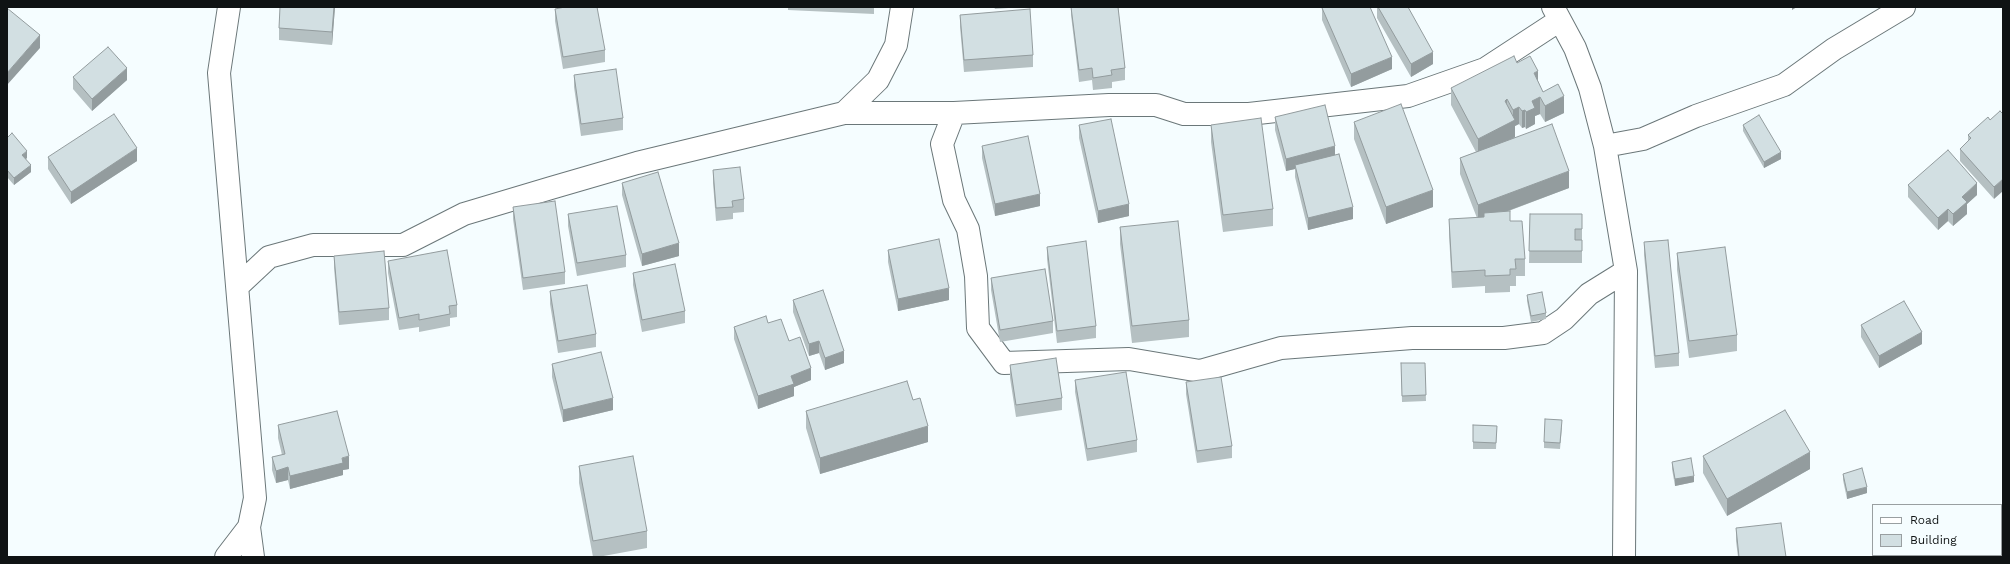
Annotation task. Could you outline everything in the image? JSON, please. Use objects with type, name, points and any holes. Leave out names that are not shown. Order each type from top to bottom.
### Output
[{"type":"street","points":[[229,7],[220,73],[255,498],[249,527],[253,557]]},
{"type":"street","points":[[844,113],[878,80],[896,45],[902,7]]},
{"type":"street","points":[[1604,146],[1643,139],[1696,116],[1784,85],[1834,50],[1904,7]]},
{"type":"street","points":[[238,286],[269,257],[276,255],[313,245],[403,245],[464,214],[529,194],[637,163],[844,113],[954,113],[1109,105],[1156,105],[1184,114],[1249,114],[1408,96],[1486,69],[1556,13],[1575,48],[1590,88],[1604,146],[1626,271],[1624,557]]},
{"type":"street","points":[[954,113],[942,144],[954,200],[968,229],[976,276],[978,328],[1004,363],[1129,359],[1200,371],[1281,348],[1412,338],[1504,338],[1543,333],[1564,319],[1589,294],[1626,271]]},
{"type":"street","points":[[226,557],[249,527]]},
{"type":"building","points":[[280,7],[334,7],[332,32],[279,28]]},
{"type":"building","points":[[565,7],[597,7],[605,50],[563,57],[555,9]]},
{"type":"building","points":[[1071,7],[1118,7],[1125,68],[1111,70],[1112,75],[1093,78],[1092,68],[1079,70]]},
{"type":"building","points":[[1370,7],[1392,57],[1351,74],[1322,8]]},
{"type":"building","points":[[1378,7],[1408,7],[1433,52],[1411,64]]},
{"type":"building","points":[[7,8],[40,35],[7,73]]},
{"type":"building","points":[[1030,9],[1033,55],[964,60],[960,15]]},
{"type":"building","points":[[108,47],[127,68],[92,99],[73,77]]},
{"type":"building","points":[[1514,56],[1517,63],[1530,56],[1538,71],[1534,73],[1543,92],[1558,84],[1564,96],[1545,106],[1540,97],[1532,101],[1535,108],[1526,112],[1525,110],[1522,111],[1519,107],[1513,110],[1507,99],[1505,101],[1515,120],[1478,139],[1451,88]]},
{"type":"building","points":[[616,69],[623,118],[581,124],[574,75]]},
{"type":"building","points":[[1401,104],[1433,190],[1386,207],[1354,122]]},
{"type":"building","points":[[1325,105],[1335,146],[1286,159],[1275,117]]},
{"type":"building","points":[[2000,111],[2003,114],[2003,179],[1994,187],[1960,149],[1971,138],[1968,135],[1988,117],[1990,120]]},
{"type":"building","points":[[114,114],[137,148],[71,192],[48,157]]},
{"type":"building","points":[[1759,115],[1781,152],[1764,162],[1743,125]]},
{"type":"building","points":[[1261,118],[1273,209],[1223,215],[1211,125]]},
{"type":"building","points":[[1111,119],[1129,204],[1098,211],[1079,125]]},
{"type":"building","points":[[1552,124],[1569,171],[1478,205],[1460,158]]},
{"type":"building","points":[[12,133],[27,151],[22,155],[31,165],[14,178],[7,170],[7,138]]},
{"type":"building","points":[[1028,136],[1040,194],[995,204],[982,146]]},
{"type":"building","points":[[1948,150],[1977,183],[1962,197],[1967,202],[1953,214],[1948,209],[1938,218],[1908,185]]},
{"type":"building","points":[[1339,154],[1353,207],[1308,218],[1295,165]]},
{"type":"building","points":[[740,167],[744,199],[732,201],[733,207],[716,208],[713,170]]},
{"type":"building","points":[[658,172],[679,243],[642,254],[622,183]]},
{"type":"building","points":[[555,201],[565,272],[523,278],[513,207]]},
{"type":"building","points":[[617,206],[626,255],[577,263],[568,214]]},
{"type":"building","points":[[1510,211],[1510,221],[1522,221],[1525,259],[1515,259],[1516,269],[1510,269],[1510,275],[1485,276],[1485,270],[1452,272],[1449,219],[1484,217],[1484,213]]},
{"type":"building","points":[[1530,214],[1582,214],[1582,229],[1575,229],[1575,240],[1582,240],[1582,251],[1529,251]]},
{"type":"building","points":[[1178,221],[1189,320],[1132,326],[1120,227]]},
{"type":"building","points":[[939,239],[949,288],[898,299],[888,250]]},
{"type":"building","points":[[1668,240],[1679,353],[1655,356],[1644,242]]},
{"type":"building","points":[[1086,241],[1096,326],[1057,331],[1047,247]]},
{"type":"building","points":[[1725,247],[1737,335],[1689,341],[1677,253]]},
{"type":"building","points":[[447,250],[457,305],[449,306],[450,314],[419,320],[419,314],[399,318],[388,261]]},
{"type":"building","points":[[384,251],[389,308],[339,312],[334,256]]},
{"type":"building","points":[[675,264],[685,311],[642,320],[633,273]]},
{"type":"building","points":[[1045,269],[1053,321],[1000,330],[991,278]]},
{"type":"building","points":[[587,285],[596,334],[558,341],[550,291]]},
{"type":"building","points":[[823,290],[844,351],[825,358],[819,341],[809,344],[793,300]]},
{"type":"building","points":[[1542,292],[1546,313],[1531,316],[1527,295]]},
{"type":"building","points":[[1904,301],[1922,332],[1879,356],[1861,325]]},
{"type":"building","points":[[766,316],[768,323],[781,319],[789,341],[800,337],[811,368],[791,376],[794,384],[758,396],[734,327]]},
{"type":"building","points":[[601,352],[613,398],[563,410],[552,364]]},
{"type":"building","points":[[1056,358],[1062,398],[1016,405],[1010,365]]},
{"type":"building","points":[[1401,363],[1425,363],[1426,395],[1402,396]]},
{"type":"building","points":[[1126,372],[1137,440],[1087,449],[1075,380]]},
{"type":"building","points":[[1221,377],[1232,446],[1197,451],[1186,382]]},
{"type":"building","points":[[907,381],[913,400],[920,398],[928,426],[820,458],[806,411]]},
{"type":"building","points":[[1785,410],[1810,452],[1727,499],[1703,456]]},
{"type":"building","points":[[337,411],[349,456],[342,458],[343,463],[290,476],[288,467],[276,471],[272,457],[285,454],[278,425]]},
{"type":"building","points":[[1545,419],[1562,420],[1560,443],[1544,442]]},
{"type":"building","points":[[1473,425],[1497,426],[1496,443],[1473,442]]},
{"type":"building","points":[[633,456],[647,531],[593,541],[579,466]]},
{"type":"building","points":[[1691,458],[1694,476],[1675,479],[1672,462]]},
{"type":"building","points":[[1862,468],[1867,487],[1847,492],[1843,474]]},
{"type":"building","points":[[1781,523],[1786,557],[1739,557],[1736,528]]}]
